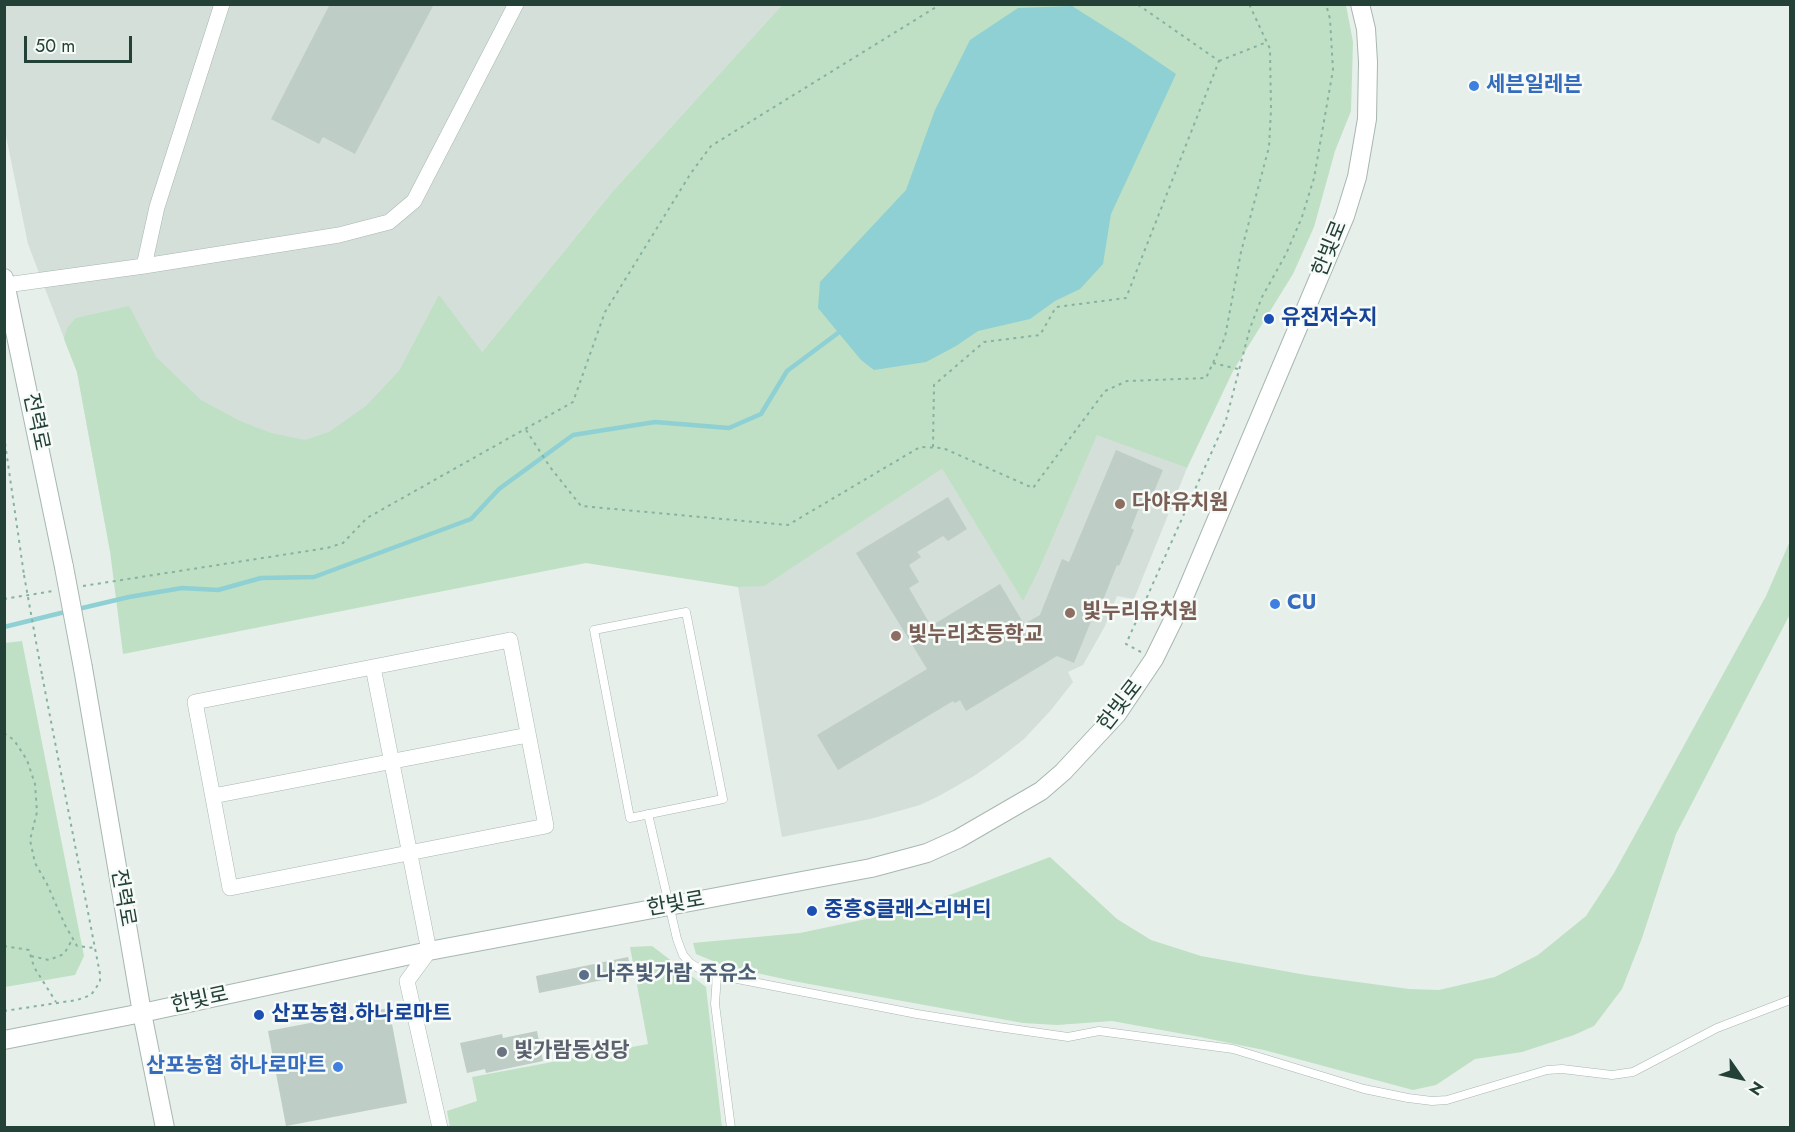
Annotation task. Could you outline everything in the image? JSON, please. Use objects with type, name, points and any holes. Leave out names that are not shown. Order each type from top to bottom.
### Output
[{"type":"street","points":[[144,266],[157,207],[222,4]]},
{"type":"street","points":[[5,281],[144,266],[339,235],[389,222],[414,201],[516,4]]},
{"type":"street","name":"한빛로","points":[[4,1040],[142,1013],[429,951],[871,868],[927,853],[958,839],[1033,796],[1063,772],[1092,744],[1117,714],[1154,659],[1181,604],[1345,216],[1357,177],[1367,119],[1366,29],[1360,4]]},
{"type":"street","name":"전력로","points":[[5,281],[64,567],[142,1013],[165,1128]]},
{"type":"street","points":[[510,640],[528,735],[546,826],[230,888],[195,702],[510,640]]},
{"type":"street","points":[[373,667],[429,951],[407,981],[440,1128]]},
{"type":"street","points":[[213,796],[528,735]]},
{"type":"lane","points":[[686,612],[723,799],[648,814],[630,818],[594,630],[686,612]]},
{"type":"lane","points":[[648,814],[683,955],[700,969],[717,975],[998,1027],[1068,1037],[1099,1031],[1233,1049],[1364,1089],[1432,1101],[1463,1096],[1547,1070],[1563,1069],[1612,1075],[1633,1072],[1717,1028],[1791,1000]]},
{"type":"lane","points":[[717,975],[715,1004],[731,1128]]},
{"type":"path","points":[[75,588],[327,548],[342,543],[367,518],[573,402],[605,312],[691,173],[711,146],[941,4]]},
{"type":"path","points":[[1137,4],[1219,61]]},
{"type":"path","points":[[526,430],[550,467],[581,506],[788,525],[920,447],[943,448],[1033,488],[1105,391],[1127,381],[1206,378],[1225,337],[1241,252],[1269,147],[1270,48],[1249,4]]},
{"type":"path","points":[[1154,659],[1126,644],[1226,420],[1250,328],[1262,297],[1286,254],[1302,217],[1314,178],[1333,70],[1330,19],[1326,4]]},
{"type":"path","points":[[933,448],[934,385],[984,342],[1040,335],[1056,308],[1126,298],[1219,61],[1267,42]]},
{"type":"path","points":[[1213,363],[1238,369]]},
{"type":"path","points":[[4,436],[24,575],[100,974],[99,982],[91,995],[56,1004],[4,1011]]},
{"type":"path","points":[[4,599],[63,590]]},
{"type":"path","points":[[4,733],[14,740],[27,760],[35,784],[37,812],[30,840],[34,863],[47,884],[77,946],[95,948]]},
{"type":"path","points":[[31,956],[49,960],[64,954],[73,938]]},
{"type":"path","points":[[4,946],[29,950],[34,967],[56,1004]]},
{"type":"shaded area","points":[[4,5],[782,5],[613,191],[390,465],[110,551],[77,372],[28,244],[5,131]]},
{"type":"shaded area","name":"빛누리초등학교","points":[[1097,434],[1187,468],[1134,599],[1117,596],[1105,626],[1083,665],[1068,672],[1073,682],[1024,739],[974,776],[939,796],[920,805],[870,819],[782,837],[738,587],[764,585],[942,469],[1023,600],[1039,570]]},
{"type":"green space","points":[[782,5],[1346,5],[1353,42],[1351,111],[1335,151],[1314,227],[1293,274],[1233,371],[1187,468],[1097,435],[1039,570],[1023,601],[942,469],[764,586],[738,587],[586,563],[123,654],[110,551],[77,372],[64,339],[67,328],[76,318],[129,306],[156,357],[201,400],[240,421],[271,433],[305,440],[329,432],[366,406],[399,371],[439,295],[482,352],[613,191]]},
{"type":"green space","points":[[1790,541],[1790,614],[1676,834],[1642,938],[1622,989],[1594,1026],[1574,1035],[1522,1052],[1475,1059],[1436,1085],[1413,1090],[1264,1050],[1200,1037],[1112,1021],[1057,1025],[1023,1023],[793,981],[725,966],[696,954],[693,943],[800,933],[931,902],[1050,857],[1117,919],[1151,940],[1201,956],[1306,975],[1409,989],[1439,990],[1495,977],[1538,955],[1586,916],[1614,873],[1766,596]]},
{"type":"green space","points":[[22,641],[84,956],[75,975],[5,987],[5,643]]},
{"type":"green space","points":[[652,946],[706,987],[722,1127],[450,1127],[447,1111],[477,1101],[472,1077],[648,1044],[630,947]]},
{"type":"water","points":[[1072,6],[1176,74],[1111,214],[1103,264],[1080,289],[1055,301],[1030,319],[978,331],[926,362],[874,370],[861,360],[818,308],[820,282],[906,190],[935,110],[970,40],[1018,8]]},
{"type":"building","points":[[330,4],[434,4],[355,154],[323,137],[319,144],[271,119]]},
{"type":"building","points":[[1116,450],[1163,470],[1150,501],[1143,498],[1131,528],[1134,530],[1103,600],[1096,598],[1088,618],[1092,619],[1074,663],[1057,656],[966,711],[960,700],[955,703],[953,701],[838,770],[817,735],[927,669],[856,553],[948,497],[967,529],[948,541],[943,536],[917,552],[921,557],[909,565],[919,582],[909,588],[931,626],[1000,584],[1024,624],[1040,615],[1062,559],[1069,562]]},
{"type":"building","name":"나주빛가람 주유소","points":[[628,957],[632,974],[539,993],[536,976]]},
{"type":"building","name":"산포농협 하나로마트","points":[[389,1008],[407,1103],[286,1126],[268,1031]]},
{"type":"building","name":"빛가람동성당","points":[[537,1031],[543,1061],[486,1073],[485,1069],[467,1073],[460,1043],[502,1034],[503,1038]]},
{"type":"waterway","points":[[78,609],[182,588],[218,590],[261,578],[314,577],[471,519],[499,489],[573,435],[655,422],[729,428],[761,414],[787,371],[838,333]]},
{"type":"waterway","points":[[4,627],[69,611]]},
{"type":"place","name":"세븐일레븐","points":[[1474,86]]},
{"type":"place","name":"유전저수지","points":[[1269,319]]},
{"type":"place","name":"다야유치원","points":[[1120,504]]},
{"type":"place","name":"CU","points":[[1275,604]]},
{"type":"place","name":"빛누리유치원","points":[[1070,613]]},
{"type":"place","name":"빛누리초등학교","points":[[896,636]]},
{"type":"place","name":"중흥S클래스리버티","points":[[812,911]]},
{"type":"place","name":"나주빛가람 주유소","points":[[584,975]]},
{"type":"place","name":"산포농협.하나로마트","points":[[259,1015]]},
{"type":"place","name":"빛가람동성당","points":[[502,1052]]},
{"type":"place","name":"산포농협 하나로마트","points":[[338,1067]]}]
